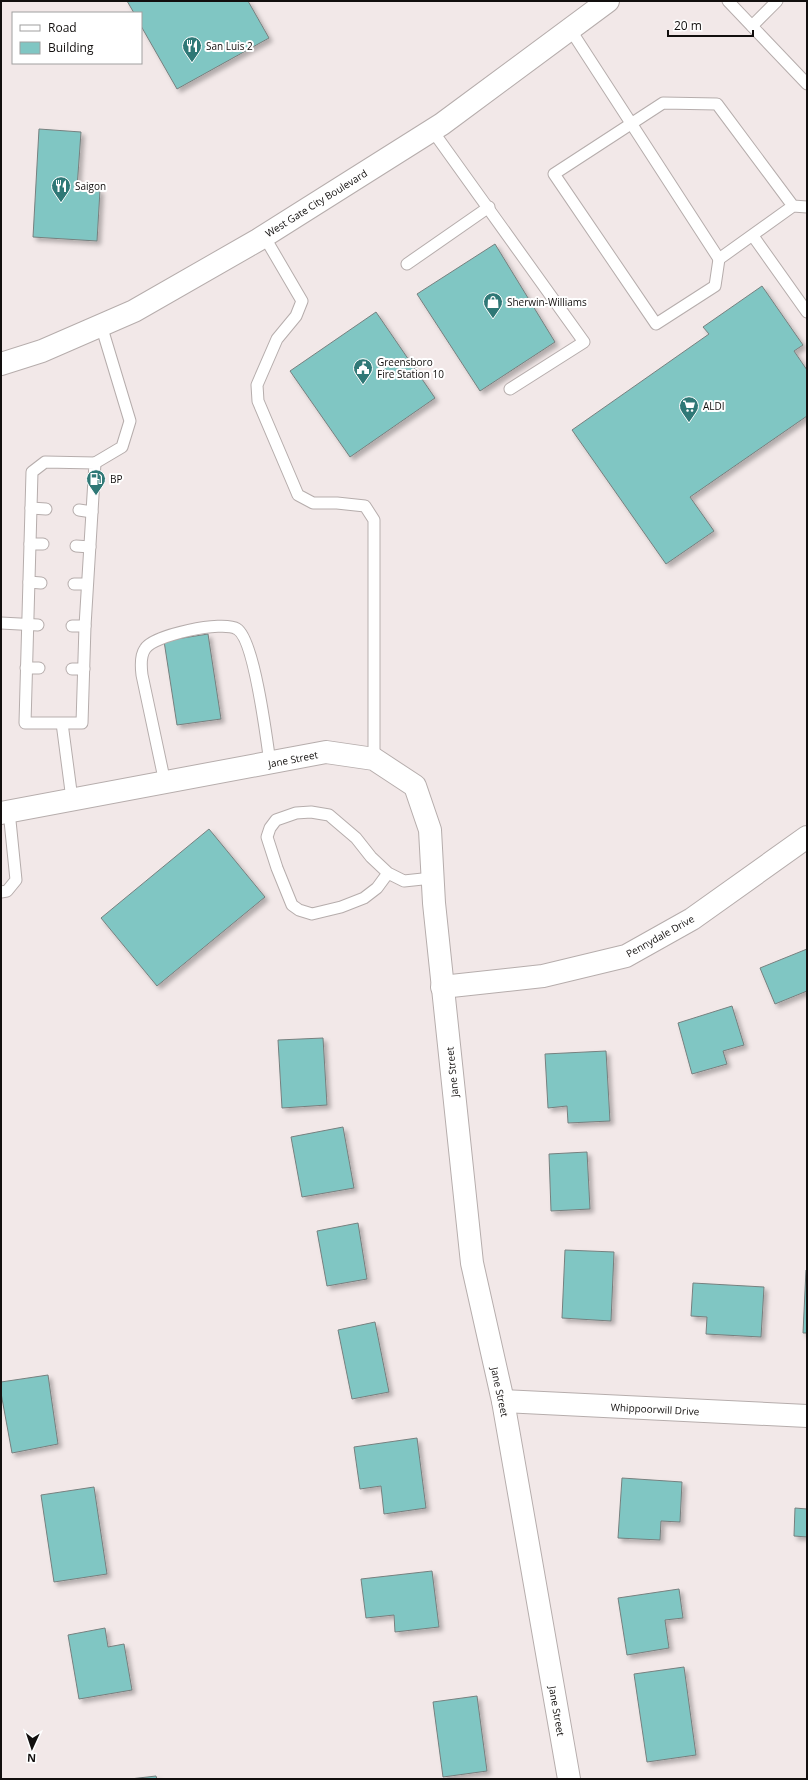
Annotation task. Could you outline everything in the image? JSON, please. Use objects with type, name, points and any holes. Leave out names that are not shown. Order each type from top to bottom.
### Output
[{"type":"street","name":"West Gate City Boulevard","points":[[1,364],[42,351],[134,311],[264,236],[432,130],[608,1]]},
{"type":"street","name":"Jane Street","points":[[5,812],[326,752],[374,760],[415,786],[430,830],[432,878],[442,987],[472,1263],[503,1401],[569,1779]]},
{"type":"street","name":"Pennydale Drive","points":[[442,987],[543,976],[626,956],[692,919],[807,837]]},
{"type":"street","name":"Whippoorwill Drive","points":[[503,1401],[807,1416]]},
{"type":"lane","points":[[728,1],[807,84]]},
{"type":"lane","points":[[752,26],[777,1]]},
{"type":"lane","points":[[570,29],[630,124],[719,259],[715,286],[656,324],[554,174],[630,124],[663,103],[716,104],[793,206]]},
{"type":"lane","points":[[432,130],[584,342],[510,390]]},
{"type":"lane","points":[[719,259],[793,206],[807,207]]},
{"type":"lane","points":[[407,264],[488,207]]},
{"type":"lane","points":[[264,236],[302,301],[296,316],[277,339],[257,385],[258,401],[298,495],[313,502],[365,506],[374,520],[374,760]]},
{"type":"lane","points":[[753,236],[807,312]]},
{"type":"lane","points":[[95,463],[87,584],[82,723],[26,723],[26,668],[33,624],[29,582],[32,472],[45,462],[95,463],[122,447],[130,421],[101,325]]},
{"type":"lane","points":[[31,508],[46,509]]},
{"type":"lane","points":[[79,510],[92,512]]},
{"type":"lane","points":[[30,544],[43,544]]},
{"type":"lane","points":[[76,546],[90,547]]},
{"type":"lane","points":[[29,582],[41,583]]},
{"type":"lane","points":[[74,584],[87,584]]},
{"type":"lane","points":[[1,623],[33,624]]},
{"type":"lane","points":[[72,626],[85,626]]},
{"type":"lane","points":[[165,783],[141,665],[144,650],[148,645],[165,637],[194,629],[225,626],[237,629],[243,637],[257,681],[270,763]]},
{"type":"lane","points":[[26,668],[39,668]]},
{"type":"lane","points":[[72,669],[84,669]]},
{"type":"lane","points":[[62,723],[72,799]]},
{"type":"lane","points":[[1,892],[8,892],[16,880],[5,812]]},
{"type":"lane","points":[[388,873],[377,888],[364,898],[341,907],[312,914],[299,910],[292,905],[277,868],[267,837],[270,828],[276,820],[296,813],[312,812],[329,815],[356,838],[388,873],[404,881],[432,878]]},
{"type":"building","name":"San Luis 2","points":[[127,1],[248,1],[269,38],[177,89],[142,28],[142,12],[133,12]]},
{"type":"building","points":[[39,129],[81,132],[77,188],[100,190],[97,241],[33,237]]},
{"type":"building","points":[[495,244],[555,342],[480,391],[417,294]]},
{"type":"building","name":"ALDI","points":[[762,286],[803,345],[794,351],[807,370],[807,416],[690,497],[714,531],[666,564],[572,430],[709,334],[703,327]]},
{"type":"building","name":"Greensboro Fire Station 10","points":[[376,312],[435,398],[350,457],[290,371]]},
{"type":"building","points":[[208,634],[221,719],[177,725],[164,641]]},
{"type":"building","points":[[209,829],[265,897],[157,986],[101,918]]},
{"type":"building","points":[[807,949],[807,991],[775,1004],[760,968]]},
{"type":"building","points":[[732,1006],[744,1045],[723,1051],[727,1064],[692,1074],[678,1023]]},
{"type":"building","points":[[323,1038],[327,1105],[282,1108],[278,1040]]},
{"type":"building","points":[[606,1051],[610,1121],[568,1123],[567,1106],[548,1108],[545,1054]]},
{"type":"building","points":[[343,1127],[354,1188],[302,1197],[291,1137]]},
{"type":"building","points":[[587,1152],[590,1209],[551,1211],[549,1154]]},
{"type":"building","points":[[358,1223],[367,1279],[327,1286],[317,1231]]},
{"type":"building","points":[[565,1250],[614,1252],[611,1321],[562,1318]]},
{"type":"building","points":[[806,1270],[807,1333],[803,1333]]},
{"type":"building","points":[[693,1283],[764,1287],[761,1337],[706,1334],[707,1317],[691,1316]]},
{"type":"building","points":[[375,1322],[389,1392],[352,1399],[338,1330]]},
{"type":"building","points":[[48,1375],[58,1444],[12,1453],[1,1393],[1,1382]]},
{"type":"building","points":[[417,1438],[426,1508],[384,1514],[381,1486],[360,1489],[354,1447]]},
{"type":"building","points":[[622,1478],[682,1482],[680,1522],[661,1521],[660,1540],[618,1538]]},
{"type":"building","points":[[94,1487],[107,1574],[54,1582],[41,1495]]},
{"type":"building","points":[[795,1508],[807,1509],[807,1537],[794,1536]]},
{"type":"building","points":[[432,1571],[439,1627],[395,1632],[394,1615],[366,1618],[361,1579]]},
{"type":"building","points":[[679,1589],[683,1618],[665,1620],[669,1648],[627,1655],[618,1598]]},
{"type":"building","points":[[105,1628],[108,1647],[124,1644],[132,1690],[79,1699],[68,1635]]},
{"type":"building","points":[[684,1667],[696,1755],[647,1762],[634,1674]]},
{"type":"building","points":[[477,1696],[487,1771],[443,1777],[433,1702]]},
{"type":"building","points":[[156,1776],[157,1779],[130,1779]]},
{"type":"place","name":"San Luis 2","points":[[192,63]]},
{"type":"place","name":"Saigon","points":[[61,203]]},
{"type":"place","name":"Sherwin-Williams","points":[[493,319]]},
{"type":"place","name":"Greensboro Fire Station 10","points":[[363,385]]},
{"type":"place","name":"ALDI","points":[[689,423]]},
{"type":"place","name":"BP","points":[[96,496]]}]
